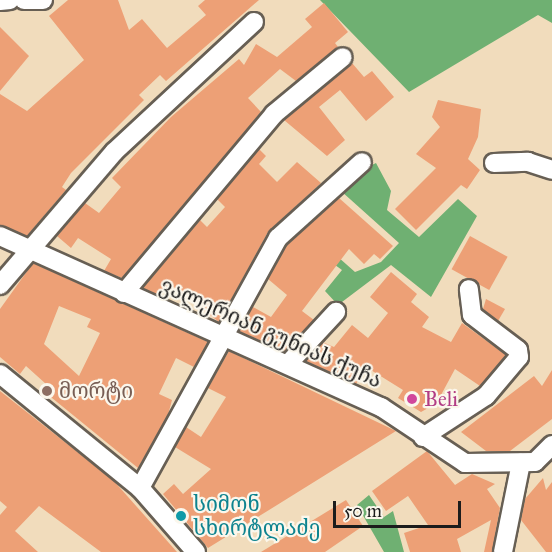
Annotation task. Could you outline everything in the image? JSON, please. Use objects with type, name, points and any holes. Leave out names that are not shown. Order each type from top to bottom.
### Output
[{"type":"street","points":[[0,1],[10,0]]},
{"type":"street","points":[[24,0],[43,0]]},
{"type":"street","points":[[0,285],[114,152],[254,22]]},
{"type":"street","points":[[124,293],[274,114],[343,57]]},
{"type":"street","points":[[140,488],[221,333],[278,238],[362,162]]},
{"type":"street","points":[[494,164],[528,162],[552,170]]},
{"type":"street","name":"ვალერიან გუნიას ქუჩა","points":[[0,236],[124,293],[221,333],[381,407],[465,463],[521,463]]},
{"type":"street","points":[[423,437],[486,396],[514,365],[519,350],[479,324],[469,289]]},
{"type":"street","points":[[288,364],[336,312]]},
{"type":"street","points":[[0,374],[140,488],[196,552]]},
{"type":"street","points":[[502,552],[521,463],[535,462],[552,445]]},
{"type":"green space","points":[[320,0],[552,0],[552,23],[538,15],[409,92]]},
{"type":"green space","points":[[376,163],[391,191],[387,210],[419,237],[458,199],[477,216],[431,297],[391,265],[338,305],[325,291],[342,270],[295,236],[303,226],[355,272],[381,262],[399,243],[341,191],[353,174]]},
{"type":"green space","points":[[369,495],[384,517],[393,511],[404,552],[384,552],[357,505]]},
{"type":"building","points":[[68,0],[118,0],[129,30],[142,19],[167,48],[206,15],[198,6],[205,0],[259,0],[166,81],[160,75],[139,95],[144,100],[71,173],[62,187],[66,190],[27,236],[0,225],[0,94],[27,111],[84,60],[49,16]]},
{"type":"building","points":[[324,3],[348,32],[335,43],[338,47],[296,81],[280,69],[248,98],[261,112],[122,278],[104,271],[111,259],[78,238],[71,248],[57,236],[85,203],[99,213],[121,187],[112,178],[171,117],[239,59],[244,65],[256,44],[277,57],[312,27],[305,19]]},
{"type":"building","points":[[0,27],[29,56],[0,91]]},
{"type":"building","points":[[352,63],[364,77],[372,71],[394,97],[366,121],[340,90],[319,107],[345,140],[327,156],[284,120]]},
{"type":"building","points":[[438,100],[481,109],[478,137],[468,159],[480,170],[467,189],[461,185],[416,230],[395,209],[436,168],[416,154],[440,127],[432,117]]},
{"type":"building","points":[[259,149],[266,156],[259,164],[277,182],[297,162],[321,183],[268,232],[219,322],[170,284],[160,296],[143,288],[200,220],[207,227],[225,207],[217,199]]},
{"type":"building","points":[[339,198],[393,246],[380,259],[374,254],[364,264],[349,249],[302,311],[314,320],[284,351],[239,331],[253,307],[271,317],[287,295],[268,279],[287,245]]},
{"type":"building","points":[[470,236],[508,257],[489,290],[452,269]]},
{"type":"building","points":[[33,263],[208,342],[194,367],[176,358],[159,394],[172,400],[168,415],[138,468],[41,389],[46,384],[26,366],[20,374],[0,357],[0,309]],"holes":[[[59,306],[91,319],[87,327],[100,333],[79,376],[44,344]]]},
{"type":"building","points":[[391,272],[417,294],[411,302],[429,317],[422,327],[451,342],[462,323],[506,355],[480,386],[455,369],[441,395],[446,398],[421,412],[398,398],[403,390],[366,367],[356,384],[306,361],[323,342],[334,347],[352,325],[368,338],[388,313],[370,297]]},
{"type":"building","points":[[486,299],[505,309],[498,321],[483,309]]},
{"type":"building","points":[[229,351],[396,431],[208,548],[163,494],[174,484],[183,494],[211,469],[175,447],[186,427],[201,437],[226,397],[208,388]]},
{"type":"building","points":[[552,370],[552,419],[510,451],[486,451],[461,432],[534,376],[542,386]]},
{"type":"building","points":[[0,391],[113,480],[177,552],[101,552],[39,506],[15,531],[38,552],[0,552],[0,515],[7,507],[0,501]]},
{"type":"building","points":[[427,451],[455,485],[472,474],[495,484],[487,489],[500,508],[492,552],[484,552],[491,520],[457,539],[461,552],[410,552],[404,533],[428,525],[408,496],[386,511],[372,491]]},
{"type":"building","points":[[543,478],[546,490],[552,482],[552,552],[546,552],[521,520],[525,499]]},
{"type":"building","points":[[346,500],[363,526],[325,552],[261,552]]},
{"type":"place","name":"მორტი","points":[[47,391]]},
{"type":"place","name":"Beli","points":[[412,399]]},
{"type":"place","name":"სიმონ სხირტლაძე","points":[[181,516]]}]
